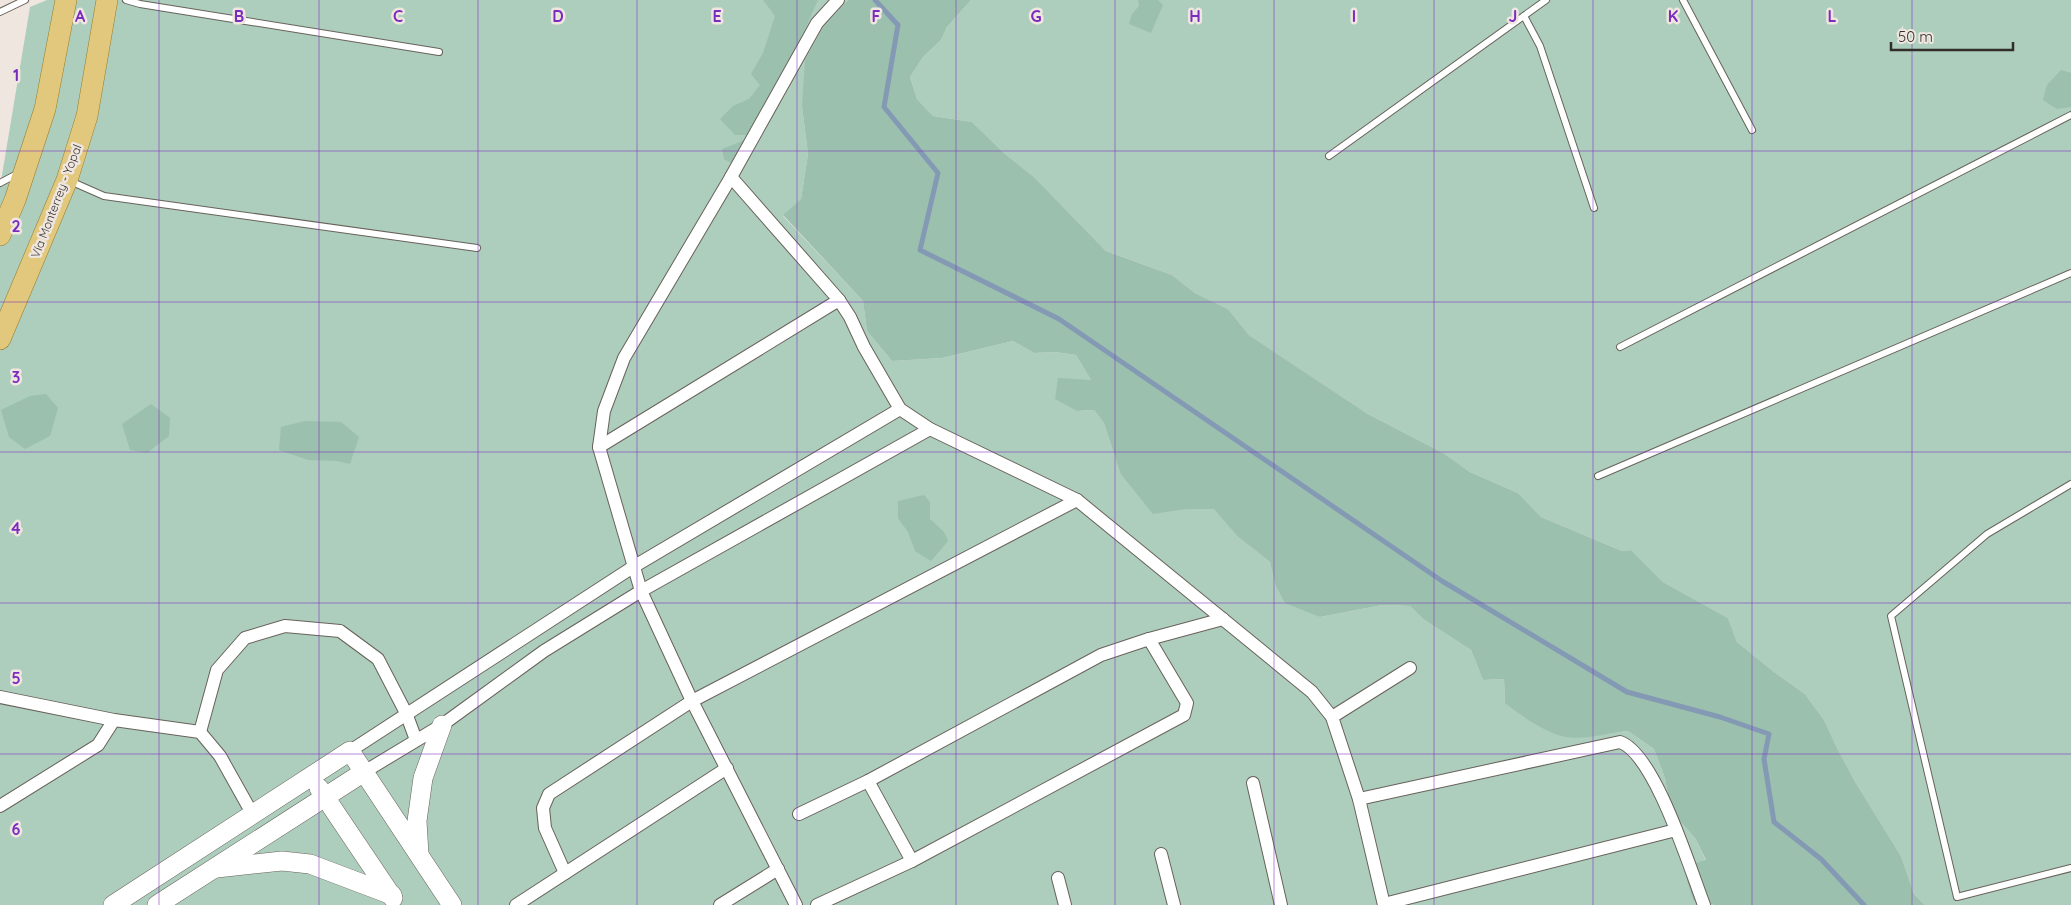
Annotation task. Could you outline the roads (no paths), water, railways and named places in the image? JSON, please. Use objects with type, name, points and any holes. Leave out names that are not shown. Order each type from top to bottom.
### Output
[{"type":"main road","points":[[0,235],[11,202],[25,170],[45,110],[66,0]]},
{"type":"main road","name":"Vía Monterrey - Yopal","points":[[0,339],[67,180],[87,116],[107,0]]},
{"type":"main road","points":[[419,855],[417,821],[422,778],[442,725]]},
{"type":"main road","points":[[113,905],[350,751],[452,905]]},
{"type":"main road","points":[[157,905],[364,772]]},
{"type":"main road","points":[[311,776],[395,900]]},
{"type":"main road","points":[[212,869],[282,861],[310,864],[395,900]]},
{"type":"street","points":[[796,905],[692,701],[641,590],[598,447],[604,411],[624,358],[731,177],[817,23],[838,0]]},
{"type":"street","points":[[731,177],[839,300],[900,409],[930,429],[1077,500],[1312,692],[1332,717],[1358,800],[1384,904],[1676,830]]},
{"type":"street","points":[[598,447],[839,300]]},
{"type":"street","points":[[350,751],[633,567],[900,409]]},
{"type":"street","points":[[364,772],[442,725],[544,651],[641,590],[930,429]]},
{"type":"street","points":[[565,873],[546,828],[543,808],[549,794],[692,701],[1077,500]]},
{"type":"street","points":[[799,814],[868,781],[1101,655],[1149,639],[1223,619]]},
{"type":"street","points":[[200,732],[217,670],[245,638],[285,626],[340,631],[378,659],[406,713],[416,740]]},
{"type":"street","points":[[817,905],[912,861],[1184,715],[1187,703],[1149,639]]},
{"type":"street","points":[[1332,717],[1410,668]]},
{"type":"street","points":[[0,698],[114,720],[200,732],[220,756],[253,815]]},
{"type":"street","points":[[0,806],[98,745],[114,720]]},
{"type":"street","points":[[1358,800],[1620,742],[1629,745],[1649,769],[1676,830],[1704,905]]},
{"type":"street","points":[[516,905],[727,768]]},
{"type":"street","points":[[868,781],[912,861]]},
{"type":"street","points":[[1253,784],[1281,905]]},
{"type":"street","points":[[1162,854],[1174,905]]},
{"type":"street","points":[[720,905],[778,869]]},
{"type":"street","points":[[1058,878],[1065,905]]},
{"type":"lane","points":[[0,12],[25,0]]},
{"type":"lane","points":[[126,0],[140,4],[439,52]]},
{"type":"lane","points":[[1328,156],[1546,0]]},
{"type":"lane","points":[[1683,0],[1752,130]]},
{"type":"lane","points":[[1524,16],[1540,46],[1594,208]]},
{"type":"lane","points":[[1620,347],[2071,115]]},
{"type":"lane","points":[[0,183],[25,170]]},
{"type":"lane","points":[[67,180],[104,196],[477,248]]},
{"type":"lane","points":[[1598,476],[2071,273]]},
{"type":"lane","points":[[2071,484],[1987,534],[1891,616],[1957,898],[2071,868]]},
{"type":"waterway","points":[[875,0],[898,25],[884,107],[938,173],[920,250],[1059,319],[1442,581],[1627,692],[1720,717],[1769,734],[1764,759],[1774,822],[1821,859],[1864,905]]}]
